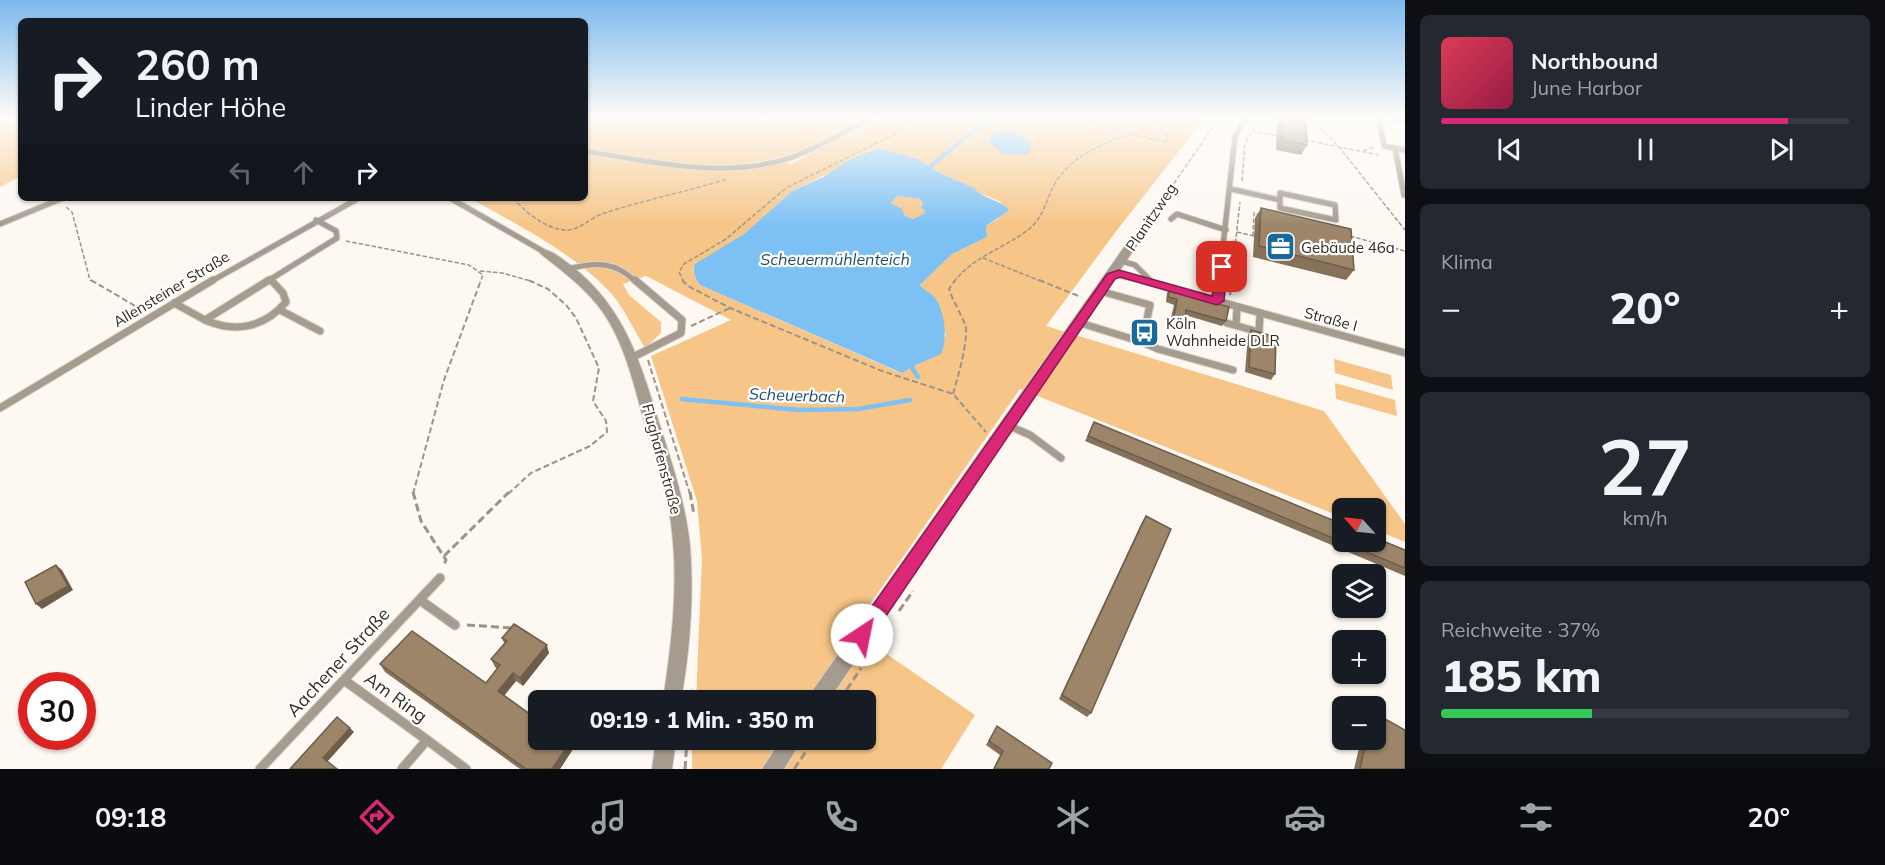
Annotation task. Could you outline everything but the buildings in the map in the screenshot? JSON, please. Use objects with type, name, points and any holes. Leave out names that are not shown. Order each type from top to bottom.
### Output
[{"type":"street","name":"Planitzweg","points":[[825,690],[1131,245]]},
{"type":"street","name":"Flughafenstraße","points":[[546,253],[568,269],[605,304],[633,357],[679,521],[684,591],[673,690]]},
{"type":"street","points":[[662,769],[665,750]]},
{"type":"street","points":[[772,769],[785,750]]},
{"type":"lane","points":[[603,154],[668,164],[714,168],[753,165],[792,158],[800,154]]},
{"type":"lane","points":[[1217,301],[1234,154]]},
{"type":"lane","points":[[1396,154],[1404,195]]},
{"type":"lane","points":[[1231,189],[1280,200]]},
{"type":"lane","points":[[1280,193],[1335,205],[1336,220],[1280,208],[1280,200],[1280,193]]},
{"type":"lane","points":[[0,224],[56,201]]},
{"type":"lane","name":"Allensteiner Straße","points":[[0,408],[174,303],[316,220],[353,201]]},
{"type":"lane","points":[[455,201],[546,253]]},
{"type":"lane","points":[[1171,219],[1174,215],[1180,215],[1226,230]]},
{"type":"lane","points":[[205,320],[337,238],[336,231],[316,220]]},
{"type":"lane","points":[[1121,261],[1135,265],[1153,283]]},
{"type":"lane","points":[[568,269],[589,264],[610,266],[625,271],[651,296],[682,320],[681,333],[633,357]]},
{"type":"lane","name":"Straße I","points":[[1113,274],[1181,290],[1237,308],[1405,353]]},
{"type":"lane","points":[[174,303],[205,320],[226,328],[236,328],[253,323],[280,310],[286,302],[284,293],[271,280]]},
{"type":"lane","points":[[1096,296],[1150,305],[1142,342]]},
{"type":"lane","points":[[1236,325],[1237,308]]},
{"type":"lane","points":[[280,310],[320,331]]},
{"type":"lane","points":[[1227,323],[1259,332],[1260,314]]},
{"type":"lane","points":[[1077,322],[1158,349],[1233,369]]},
{"type":"lane","points":[[1007,424],[1030,435],[1061,458]]},
{"type":"lane","name":"Aachener Straße","points":[[260,769],[440,578]]},
{"type":"lane","points":[[420,600],[455,625]]},
{"type":"lane","name":"Am Ring","points":[[344,680],[427,741],[402,769]]},
{"type":"lane","points":[[427,741],[466,769]]},
{"type":"path","points":[[855,154],[786,188],[726,239],[684,264],[679,272],[681,279],[688,286],[730,308],[882,371],[953,394],[995,442]]},
{"type":"path","points":[[953,394],[961,368],[966,326],[957,311],[949,289],[953,281],[982,258],[1029,228],[1048,205],[1055,184],[1079,160],[1089,154]]},
{"type":"path","name":"Planitzweg","points":[[1131,245],[1194,154]]},
{"type":"path","points":[[1230,297],[1244,154]]},
{"type":"path","points":[[1344,154],[1405,230]]},
{"type":"path","points":[[1373,154],[1397,159]]},
{"type":"path","points":[[516,201],[525,210],[557,229],[575,230],[598,215],[715,183],[752,170],[753,165]]},
{"type":"path","points":[[56,201],[72,212],[90,280],[152,316]]},
{"type":"path","points":[[1253,236],[1254,213],[1264,216]]},
{"type":"path","points":[[1237,232],[1262,238]]},
{"type":"path","points":[[1343,234],[1405,251]]},
{"type":"path","points":[[337,238],[368,247],[469,265],[480,271],[502,273],[534,282],[548,289],[566,305],[576,318],[599,368],[593,401],[606,421],[607,432],[599,442],[531,473],[459,537],[444,556]]},
{"type":"path","points":[[982,258],[1096,296]]},
{"type":"path","points":[[440,578],[446,560],[420,522],[415,509],[413,493],[444,380],[483,275],[480,271]]},
{"type":"path","points":[[682,330],[730,308]]},
{"type":"path","points":[[455,625],[516,628],[510,636]]},
{"type":"path","points":[[685,769],[686,750]]},
{"type":"path","points":[[794,769],[807,750]]},
{"type":"shaded area","points":[[0,154],[18,154],[18,178],[0,187]]},
{"type":"shaded area","points":[[588,154],[700,170],[749,169],[784,162],[791,164],[811,154],[868,154],[792,191],[744,234],[693,269],[700,285],[901,373],[946,336],[936,301],[920,285],[952,254],[983,239],[987,233],[986,226],[999,218],[1001,202],[940,173],[918,159],[898,154],[1177,154],[1046,326],[1324,411],[1405,524],[1405,542],[1386,534],[1386,498],[1332,498],[1332,513],[1020,389],[852,630],[975,715],[941,769],[692,769],[692,750],[876,750],[876,690],[696,690],[702,559],[697,501],[651,356],[731,320],[646,276],[623,284],[629,295],[661,322],[661,333],[645,348],[616,299],[579,264],[544,240],[475,201],[588,201]]},
{"type":"shaded area","points":[[620,154],[790,154],[765,161],[739,164],[713,165],[662,161]]},
{"type":"shaded area","points":[[897,196],[920,199],[923,203],[921,208],[925,210],[925,213],[913,219],[905,216],[900,208],[891,203]]},
{"type":"shaded area","points":[[1334,359],[1391,375],[1393,390],[1335,373]]},
{"type":"shaded area","points":[[1335,383],[1395,400],[1397,416],[1336,399]]},
{"type":"water","name":"Scheuermühlenteich","points":[[864,154],[899,154],[918,159],[1009,209],[986,226],[987,236],[952,254],[920,285],[935,298],[941,310],[945,334],[941,354],[902,373],[700,285],[695,275],[695,264],[744,234],[792,191],[823,177],[847,161]],"holes":[[[897,196],[920,199],[923,203],[921,208],[925,210],[925,213],[913,219],[905,216],[902,209],[891,203]]]},
{"type":"waterway","name":"Scheuerbach","points":[[926,170],[946,154]]},
{"type":"waterway","name":"Scheuerbach","points":[[909,363],[918,377]]},
{"type":"waterway","name":"Scheuerbach","points":[[682,399],[799,410],[858,409],[910,400]]},
{"type":"place","name":"Gebäude 46a","points":[[1280,247]]},
{"type":"place","name":"Köln Wahnheide DLR","points":[[1145,332]]},
{"type":"route","points":[[862,635],[1111,276],[1119,274],[1217,301],[1222,267]]}]
